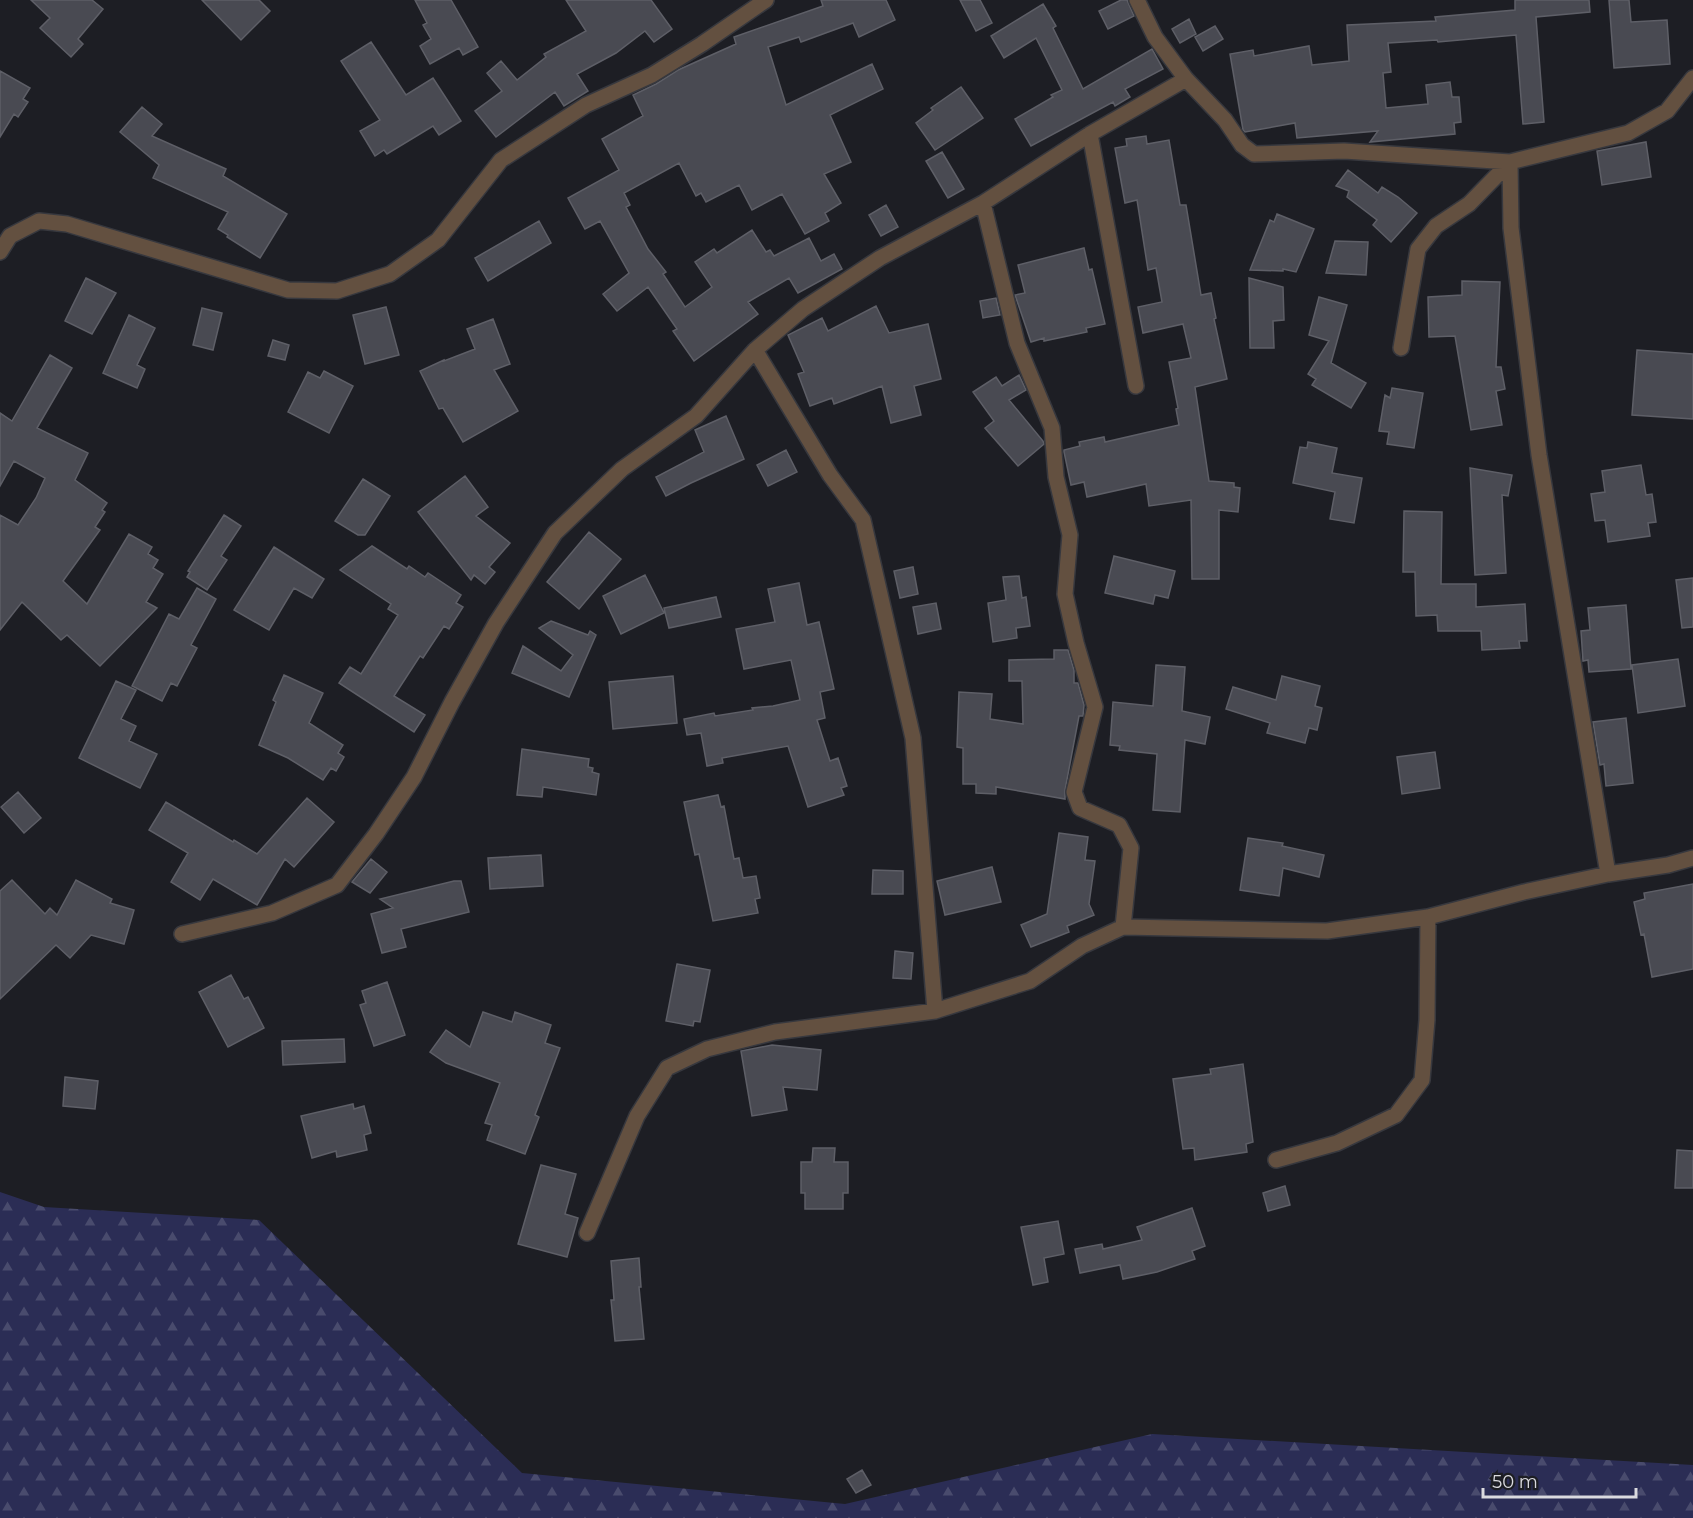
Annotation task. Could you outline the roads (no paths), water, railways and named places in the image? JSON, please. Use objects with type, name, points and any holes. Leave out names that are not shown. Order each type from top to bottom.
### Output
[{"type":"street","points":[[0,252],[10,236],[39,221],[67,224],[288,290],[337,291],[390,274],[438,240],[501,160],[586,105],[652,75],[766,0]]},
{"type":"street","points":[[1137,0],[1155,37],[1186,79],[1225,120],[1242,145],[1254,154],[1344,151],[1510,162],[1628,133],[1667,111],[1693,78]]},
{"type":"street","points":[[182,934],[272,913],[337,885],[376,834],[414,777],[496,623],[555,533],[622,469],[696,416],[755,350],[803,309],[880,258],[983,203],[1090,134],[1186,79]]},
{"type":"street","points":[[1090,134],[1136,386]]},
{"type":"street","points":[[1401,348],[1418,249],[1436,226],[1469,204],[1510,162]]},
{"type":"street","points":[[1510,162],[1511,228],[1539,455],[1608,874]]},
{"type":"street","points":[[983,203],[1017,343],[1052,428],[1056,477],[1070,535],[1065,594],[1076,643],[1095,707],[1074,792],[1080,808],[1119,825],[1131,848],[1123,927]]},
{"type":"street","points":[[755,350],[830,475],[864,520],[913,738],[934,1011]]},
{"type":"street","points":[[587,1233],[637,1116],[667,1068],[707,1049],[775,1032],[934,1011],[1030,981],[1082,946],[1123,927],[1327,931],[1428,917],[1524,892],[1608,874],[1668,865],[1693,858]]},
{"type":"street","points":[[1276,1160],[1337,1143],[1396,1115],[1422,1080],[1427,1020],[1428,917]]}]
